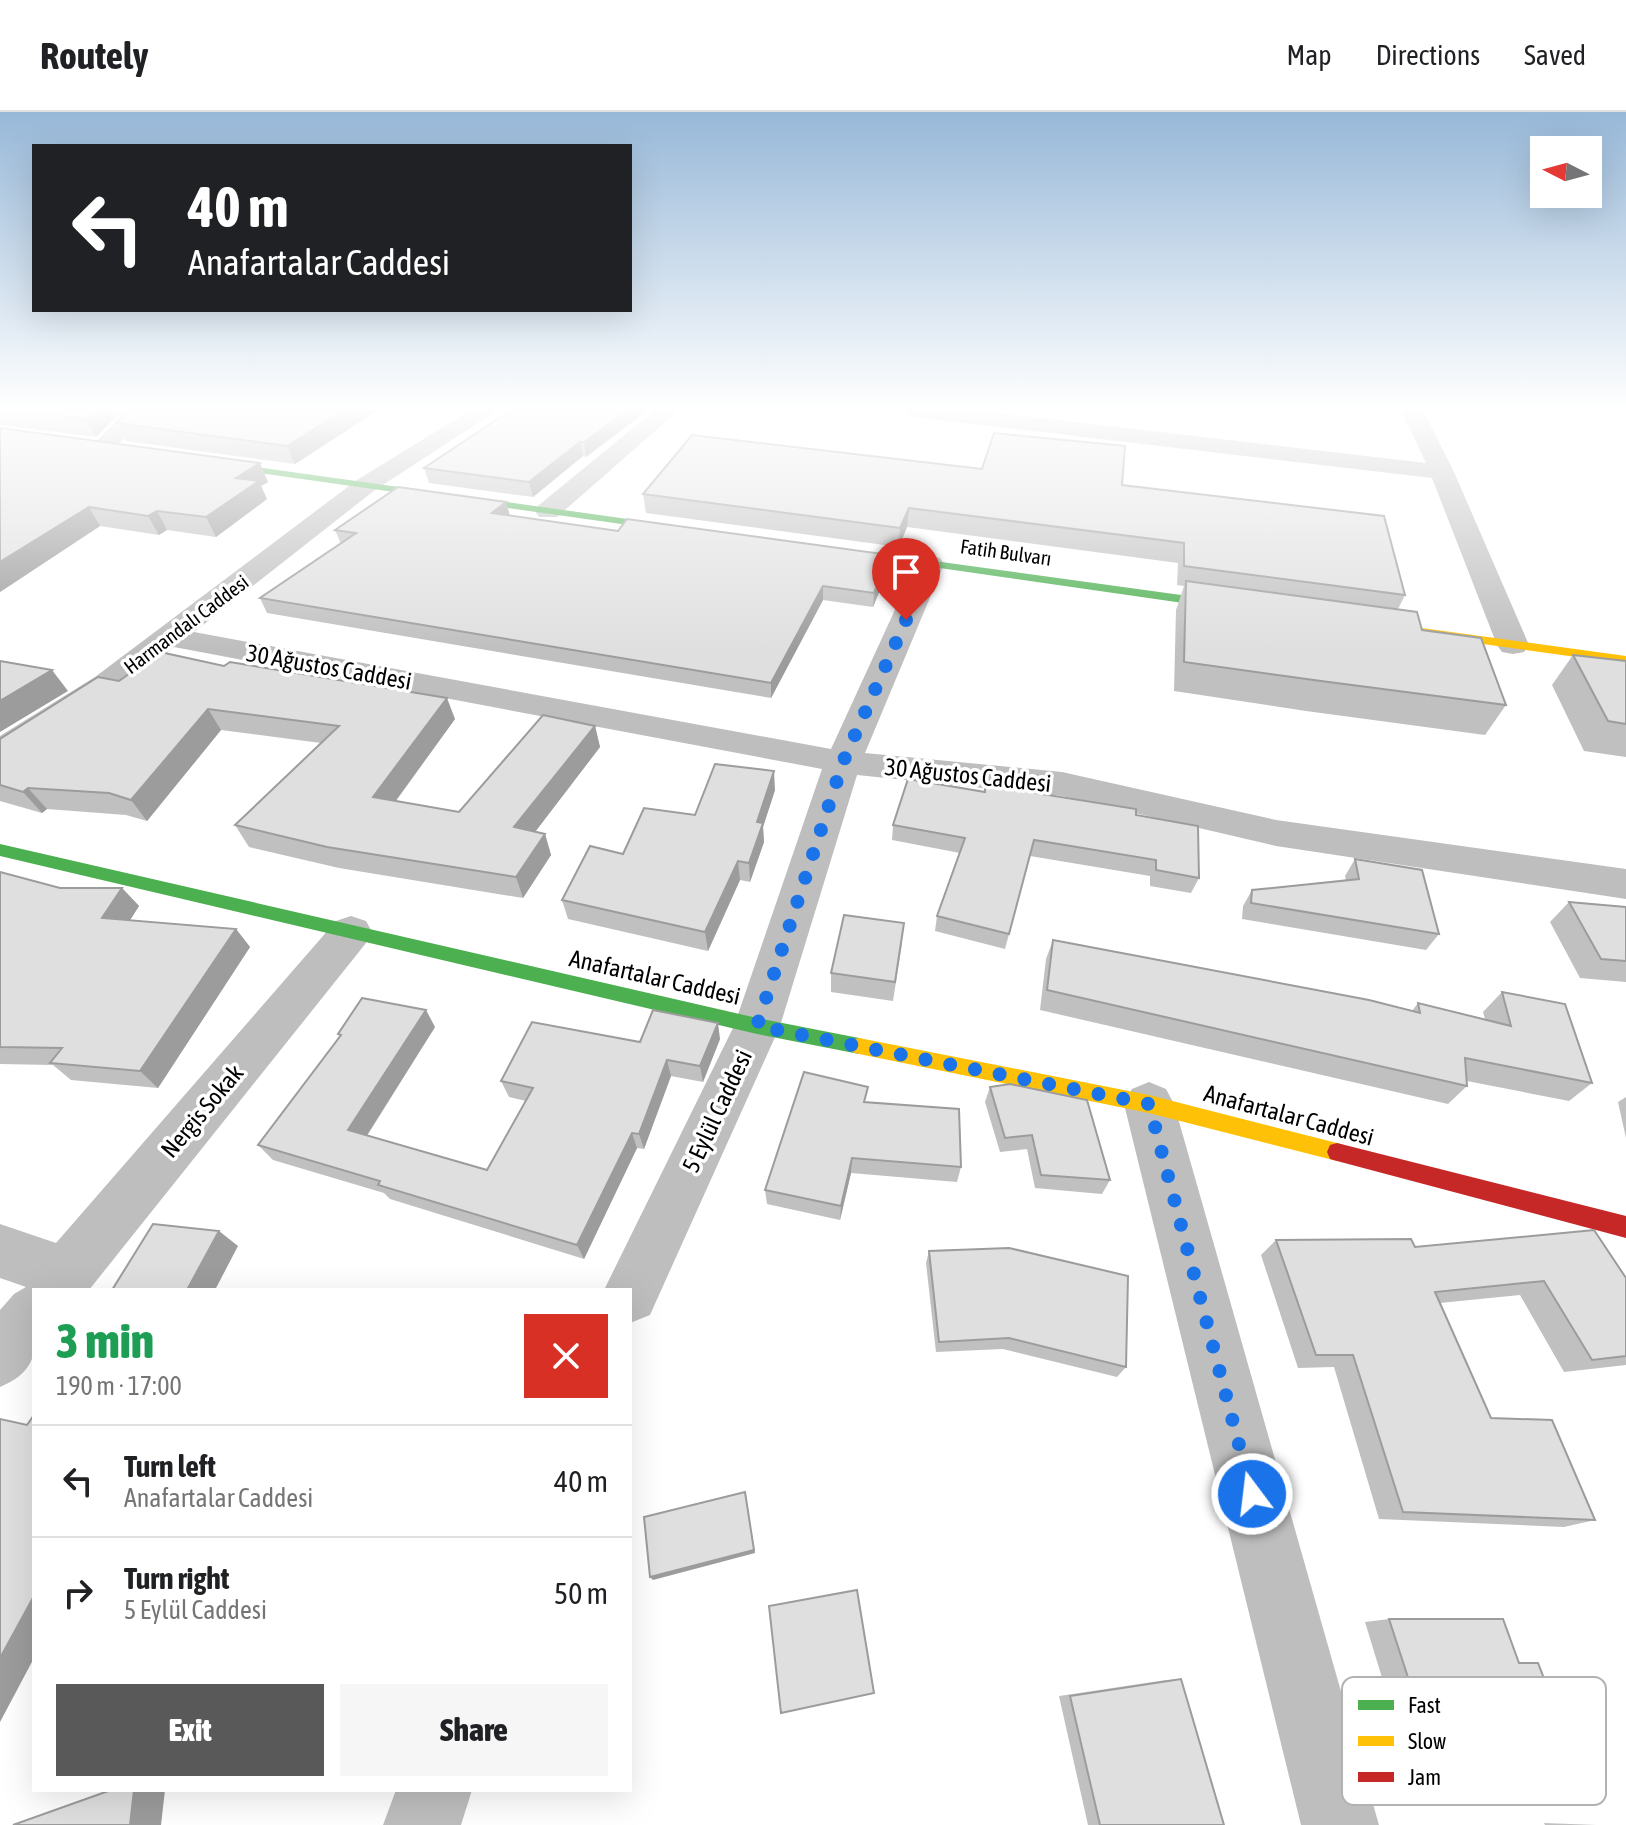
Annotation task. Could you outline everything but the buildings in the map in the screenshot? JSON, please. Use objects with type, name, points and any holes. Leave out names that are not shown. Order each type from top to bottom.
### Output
[{"type":"street","name":"Harmandalı Caddesi","points":[[0,752],[107,684],[360,490]]},
{"type":"street","points":[[401,490],[701,532]]},
{"type":"street","points":[[548,511],[573,490]]},
{"type":"street","points":[[1449,490],[1513,645]]},
{"type":"street","name":"Fatih Bulvarı","points":[[808,547],[1261,610]]},
{"type":"street","name":"5 Eylül Caddesi","points":[[632,1291],[757,1026],[843,762],[930,564]]},
{"type":"street","points":[[1402,629],[1626,660]]},
{"type":"street","name":"30 Ağustos Caddesi","points":[[169,637],[843,762],[1062,784],[1276,833],[1626,884]]},
{"type":"street","points":[[61,676],[107,684]]},
{"type":"street","name":"Anafartalar Caddesi","points":[[0,850],[757,1026],[1149,1104],[1626,1227]]},
{"type":"street","name":"Nergis Sokak","points":[[55,1288],[351,932]]},
{"type":"street","points":[[1149,1104],[1340,1825]]},
{"type":"street","points":[[0,1251],[45,1288]]},
{"type":"street","name":"Nergis Sokak","points":[[0,1357],[32,1317]]},
{"type":"street","points":[[422,1825],[433,1792]]},
{"type":"traffic: fast","points":[[399,490],[685,530]]},
{"type":"traffic: fast","points":[[832,550],[1239,607]]},
{"type":"traffic: fast","points":[[0,850],[757,1026],[859,1046]]},
{"type":"traffic: slow","points":[[1422,632],[1626,660]]},
{"type":"traffic: slow","points":[[859,1046],[1149,1104],[1337,1152]]},
{"type":"traffic: jam","points":[[1337,1152],[1626,1227]]},
{"type":"route","points":[[906,620],[843,762],[757,1026],[1149,1104],[1252,1494]]}]
